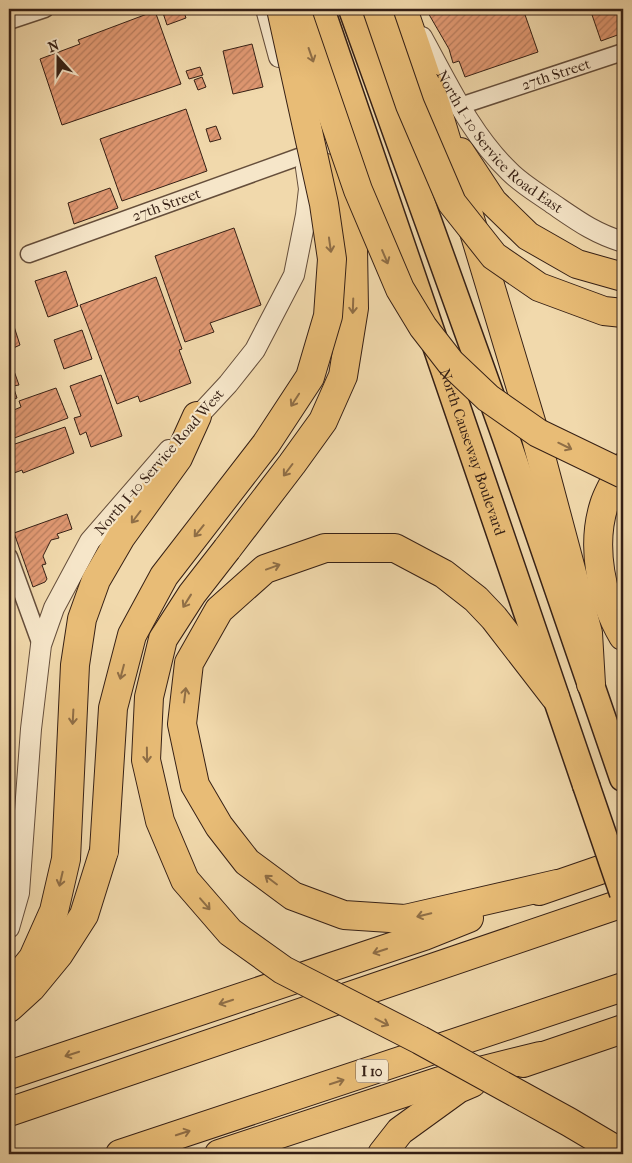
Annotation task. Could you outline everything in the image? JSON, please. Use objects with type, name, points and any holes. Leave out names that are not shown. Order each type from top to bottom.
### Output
[{"type":"highway","points":[[270,9],[353,247],[354,308],[343,376],[323,421],[192,594],[163,639],[149,697],[146,760],[160,821],[185,880],[230,932],[283,970],[436,1049],[623,1154]]},
{"type":"highway","points":[[9,1008],[30,988],[59,954],[84,915],[104,851],[113,708],[132,636],[164,576],[266,444],[310,377],[328,316],[332,258],[324,204],[281,9]]},
{"type":"highway","points":[[296,9],[358,190],[400,289],[423,327],[451,363],[488,398],[538,432],[623,474]]},
{"type":"highway","points":[[317,9],[334,49]]},
{"type":"highway","name":"North Causeway Boulevard","points":[[321,9],[623,893]]},
{"type":"highway","points":[[352,9],[506,438],[623,778]]},
{"type":"highway","points":[[377,9],[410,105],[452,203],[494,256],[539,287],[604,311],[623,313]]},
{"type":"highway","points":[[403,9],[449,108],[463,159],[493,202],[528,236],[577,264],[623,278]]},
{"type":"highway","points":[[449,108],[588,634],[591,684]]},
{"type":"highway","points":[[9,988],[33,958],[54,911],[66,859],[76,665],[82,620],[96,580],[120,536],[178,458],[197,416]]},
{"type":"highway","points":[[623,467],[604,506],[597,546],[604,588],[617,625],[623,636]]},
{"type":"highway","points":[[555,697],[494,618],[476,599],[444,574],[395,548],[325,548],[265,570],[219,610],[189,663],[182,724],[195,785],[219,826],[247,862],[293,896],[344,916],[405,919],[557,884]]},
{"type":"highway","points":[[9,1075],[424,936],[557,884],[623,862]]},
{"type":"highway","points":[[9,1112],[623,903]]},
{"type":"highway","name":"I 10","points":[[120,1154],[623,987]]},
{"type":"highway","points":[[382,1154],[400,1131],[458,1089],[540,1056],[623,1029]]},
{"type":"highway","points":[[219,1154],[440,1081],[540,1056]]},
{"type":"street","points":[[9,21],[45,9]]},
{"type":"street","name":"North I-10 Service Road West","points":[[9,928],[19,893],[31,729],[41,645],[54,608],[90,541],[197,416],[228,384],[255,350],[294,275],[306,215],[309,189],[301,138],[266,9]]},
{"type":"street","name":"North I- 10 Service Road East","points":[[407,9],[449,108],[481,139],[510,173],[578,222],[602,236],[623,242]]},
{"type":"street","name":"27th Street","points":[[449,108],[623,52]]},
{"type":"street","name":"27th Street","points":[[29,254],[304,155]]},
{"type":"street","points":[[9,557],[41,645]]},
{"type":"building","points":[[183,9],[186,18],[167,25],[162,10]]},
{"type":"building","points":[[432,9],[523,9],[538,52],[465,77],[459,61],[453,63],[449,49],[427,11]]},
{"type":"building","points":[[590,9],[623,9],[623,33],[601,41]]},
{"type":"building","points":[[155,11],[181,84],[62,125],[40,59],[80,44],[78,40]]},
{"type":"building","points":[[252,44],[263,87],[233,94],[223,51]]},
{"type":"building","points":[[200,67],[203,75],[189,79],[186,71]]},
{"type":"building","points":[[202,77],[206,87],[198,90],[194,80]]},
{"type":"building","points":[[186,109],[207,171],[122,201],[100,139]]},
{"type":"building","points":[[216,126],[221,139],[210,142],[206,129]]},
{"type":"building","points":[[110,188],[118,208],[74,224],[68,203]]},
{"type":"building","points":[[234,228],[261,305],[210,323],[214,332],[185,342],[155,256]]},
{"type":"building","points":[[66,271],[78,306],[48,317],[35,281]]},
{"type":"building","points":[[156,277],[182,349],[179,350],[191,383],[140,402],[138,396],[117,404],[80,305]]},
{"type":"building","points":[[9,315],[20,345],[9,350]]},
{"type":"building","points":[[82,330],[92,359],[64,369],[54,340]]},
{"type":"building","points":[[9,357],[19,385],[13,386],[17,398],[9,401]]},
{"type":"building","points":[[101,375],[122,436],[91,447],[86,432],[80,435],[74,418],[81,416],[70,386]]},
{"type":"building","points":[[56,388],[68,418],[9,440],[9,412],[21,407],[19,401]]},
{"type":"building","points":[[65,427],[74,453],[23,473],[22,470],[9,475],[9,446]]},
{"type":"building","points":[[67,514],[72,529],[57,534],[59,538],[51,540],[43,556],[46,564],[42,565],[47,579],[45,582],[33,587],[14,533]]}]
